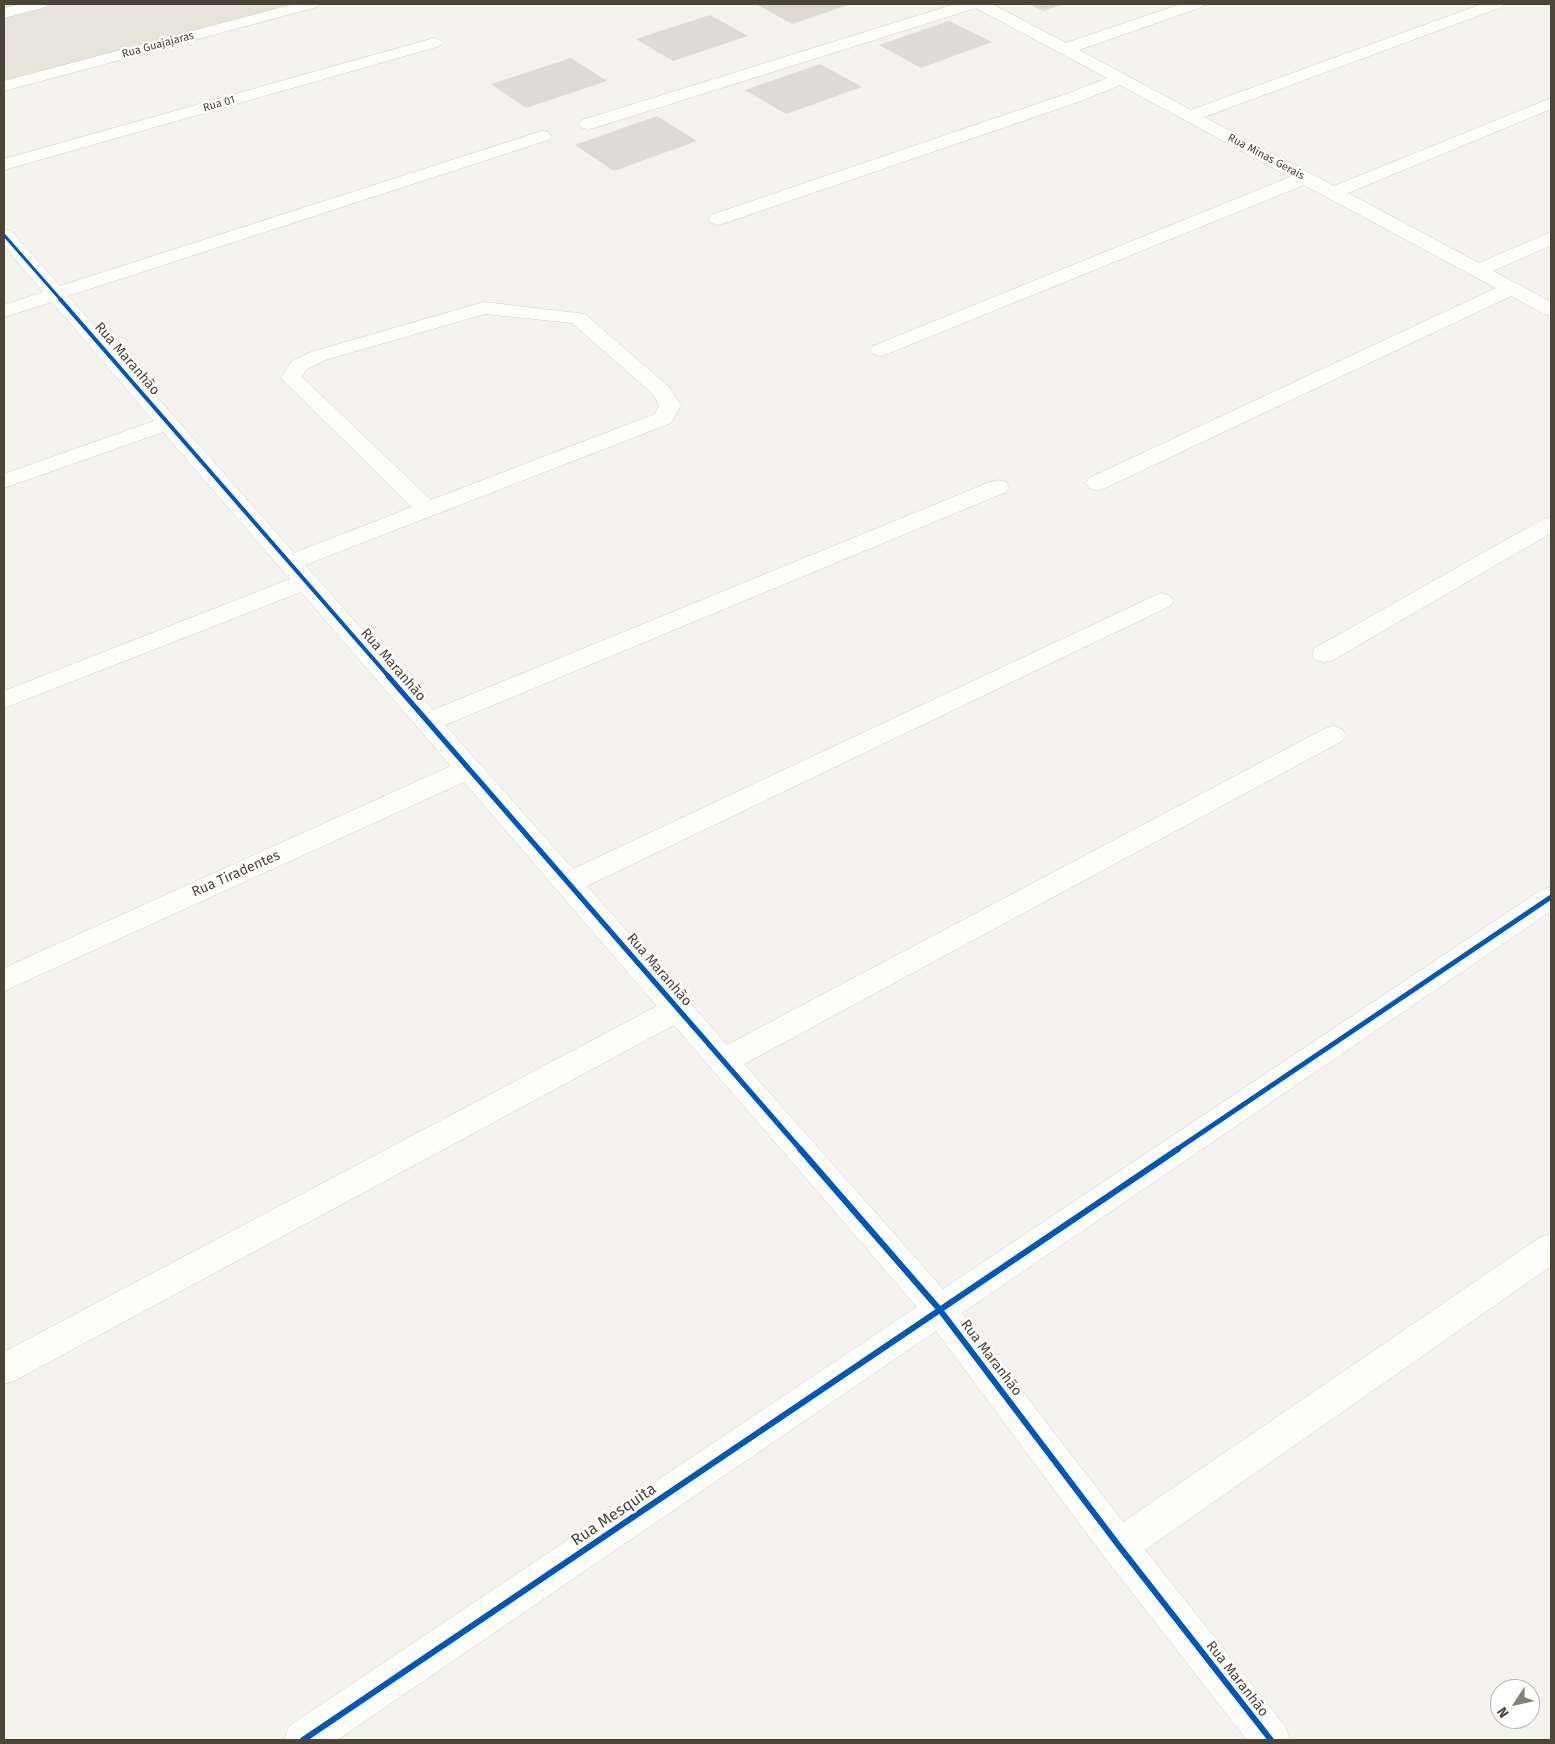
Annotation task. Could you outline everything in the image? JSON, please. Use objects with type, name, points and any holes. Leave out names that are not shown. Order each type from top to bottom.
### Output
[{"type":"street","points":[[4,13],[40,4]]},
{"type":"street","name":"Rua Guajajaras","points":[[4,86],[311,4]]},
{"type":"street","points":[[588,124],[971,4]]},
{"type":"street","name":"Rua Minas Gerais","points":[[981,4],[1551,310]]},
{"type":"street","points":[[1065,49],[1196,4]]},
{"type":"street","points":[[1190,116],[1496,4]]},
{"type":"street","name":"Rua 01","points":[[4,165],[434,43]]},
{"type":"street","points":[[718,219],[1075,97],[1120,79]]},
{"type":"street","points":[[1333,193],[1551,103]]},
{"type":"street","points":[[4,311],[542,136]]},
{"type":"street","points":[[880,350],[1305,178]]},
{"type":"street","name":"Rua Maranhão","points":[[4,236],[940,1310],[1119,1546],[1271,1740]]},
{"type":"street","points":[[1478,271],[1551,238]]},
{"type":"street","points":[[1097,483],[1511,288]]},
{"type":"street","points":[[4,700],[297,572],[426,508],[663,418],[670,405],[661,390],[578,318],[484,308],[318,356],[299,365],[291,378],[426,508]]},
{"type":"street","points":[[4,481],[168,423]]},
{"type":"street","points":[[428,722],[998,487]]},
{"type":"street","points":[[1324,654],[1551,524]]},
{"type":"street","points":[[568,883],[1162,601]]},
{"type":"street","points":[[723,1061],[1333,735]]},
{"type":"street","name":"Rua Tiradentes","points":[[4,980],[469,769]]},
{"type":"street","name":"Rua Mesquita","points":[[303,1740],[1551,897]]},
{"type":"street","points":[[4,1369],[677,1009]]},
{"type":"street","points":[[1119,1546],[1551,1248]]},
{"type":"shaded area","points":[[4,4],[311,4],[4,86]]},
{"type":"building","points":[[756,4],[851,4],[792,24]]},
{"type":"building","points":[[1029,4],[1064,4],[1043,11]]},
{"type":"building","points":[[710,15],[748,36],[673,61],[636,39]]},
{"type":"building","points":[[949,21],[992,42],[921,68],[879,45]]},
{"type":"building","points":[[571,58],[607,81],[526,108],[491,84]]},
{"type":"building","points":[[820,64],[862,87],[786,114],[745,90]]},
{"type":"building","points":[[657,116],[697,141],[614,171],[575,145]]},
{"type":"cycle path","points":[[4,235],[940,1310],[1119,1546],[1271,1740]]},
{"type":"cycle path","points":[[303,1740],[1551,897]]}]
